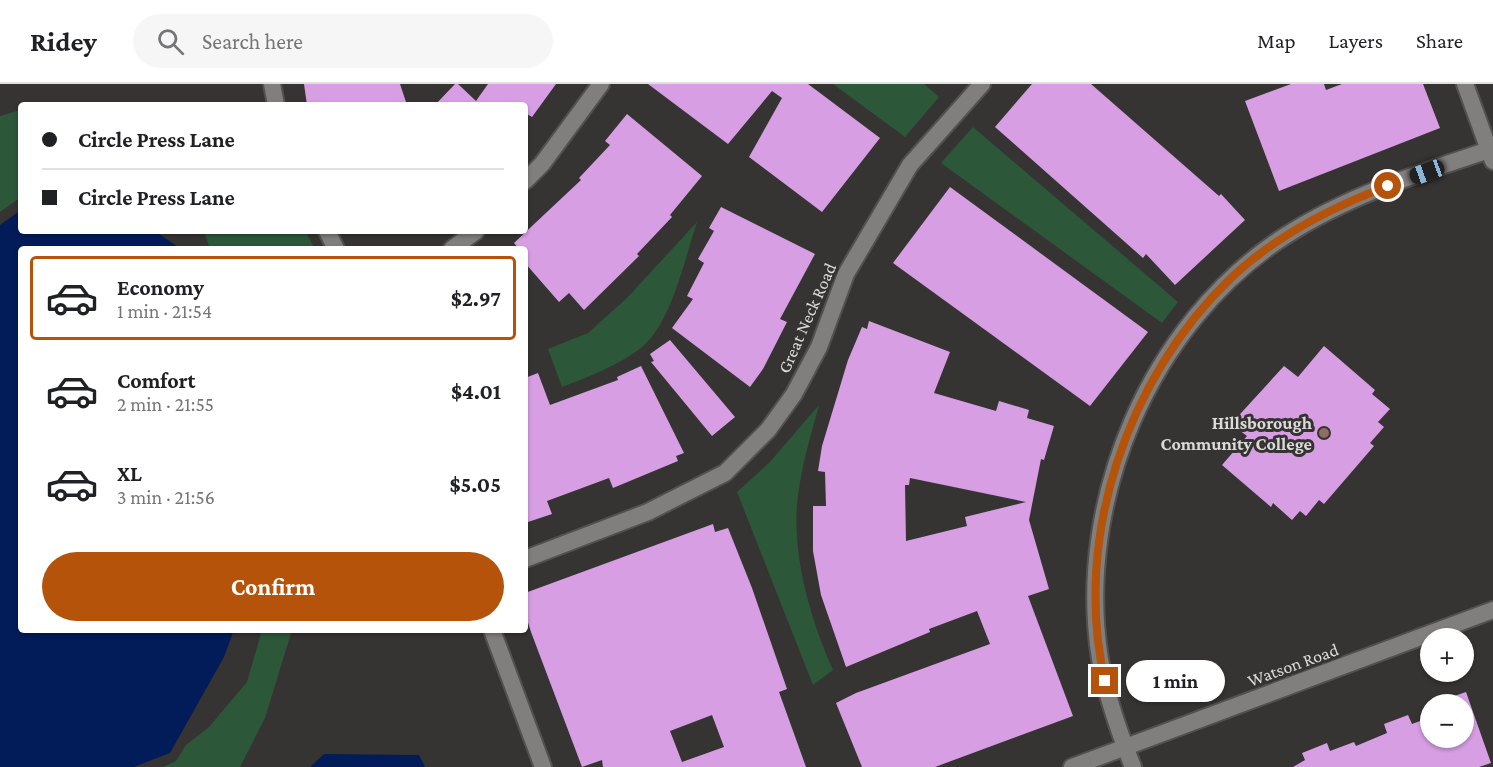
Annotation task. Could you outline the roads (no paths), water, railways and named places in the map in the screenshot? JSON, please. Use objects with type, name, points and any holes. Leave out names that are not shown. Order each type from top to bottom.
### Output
[{"type":"street","points":[[272,84],[275,102]]},
{"type":"street","points":[[528,179],[542,164],[601,84]]},
{"type":"street","name":"Great Neck Road","points":[[528,558],[648,512],[725,473],[768,430],[794,394],[819,347],[846,274],[910,165],[982,84]]},
{"type":"street","points":[[1133,767],[1116,725],[1100,658],[1096,602],[1101,540],[1110,480],[1124,439],[1149,384],[1187,328],[1232,277],[1284,237],[1350,201],[1491,155],[1465,84]]},
{"type":"street","points":[[456,246],[472,234]]},
{"type":"street","name":"Watson Road","points":[[1072,767],[1493,610]]},
{"type":"street","points":[[493,633],[543,767]]},
{"type":"place","name":"Hillsborough Community College","points":[[1324,433]]}]
